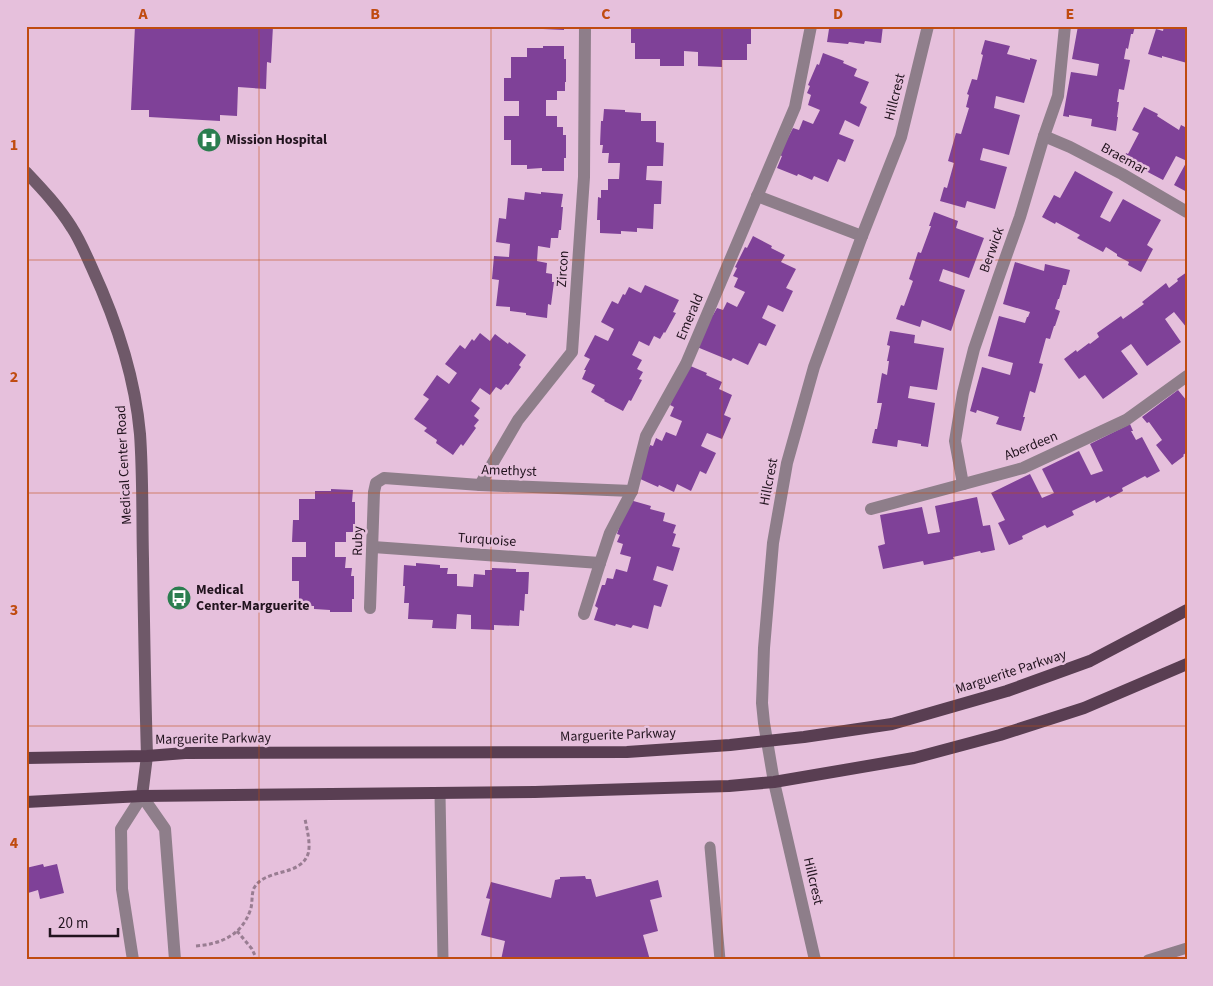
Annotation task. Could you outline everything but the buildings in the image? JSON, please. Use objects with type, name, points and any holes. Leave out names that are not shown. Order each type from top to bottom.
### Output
[{"type":"main road","name":"Medical Center Road","points":[[26,172],[46,192],[73,229],[104,295],[127,362],[135,397],[140,434],[142,490],[147,756],[142,796]]},
{"type":"main road","name":"Marguerite Parkway","points":[[26,758],[147,756],[195,753],[627,752],[767,742],[892,724],[1008,691],[1090,661],[1187,610]]},
{"type":"main road","points":[[26,802],[142,796],[545,792],[729,786],[774,782],[914,758],[1000,735],[1084,708],[1187,664]]},
{"type":"street","name":"Zircon","points":[[480,485],[518,420],[572,352],[584,178],[585,26]]},
{"type":"street","name":"Emerald","points":[[584,614],[610,533],[632,490],[646,436],[686,364],[795,106],[811,26]]},
{"type":"street","name":"Hillcrest","points":[[816,960],[774,782],[764,723],[762,703],[764,648],[773,543],[787,463],[814,367],[862,236],[901,138],[928,26]]},
{"type":"street","name":"Berwick","points":[[963,484],[955,442],[963,393],[974,349],[1020,217],[1058,96],[1065,26]]},
{"type":"street","name":"Braemar","points":[[1044,136],[1122,174],[1187,212]]},
{"type":"street","points":[[757,196],[862,236]]},
{"type":"street","name":"Aberdeen","points":[[871,509],[1023,468],[1126,420],[1187,376]]},
{"type":"street","name":"Amethyst","points":[[384,478],[480,485],[632,490]]},
{"type":"street","name":"Ruby","points":[[370,608],[374,492],[376,483],[384,478]]},
{"type":"street","name":"Turquoise","points":[[373,547],[600,563]]},
{"type":"street","points":[[133,960],[122,889],[121,829],[142,796],[165,829],[175,960]]},
{"type":"lane","points":[[440,794],[443,960]]},
{"type":"lane","points":[[710,847],[720,960]]},
{"type":"lane","points":[[1148,960],[1187,948]]},
{"type":"path","points":[[196,946],[210,945],[237,931],[251,909],[254,888],[262,880],[273,874],[295,867],[302,862],[308,854],[305,819]]},
{"type":"path","points":[[237,931],[252,949],[257,960]]},
{"type":"place","name":"Mission Hospital","points":[[209,140]]},
{"type":"place","name":"Medical Center-Marguerite","points":[[179,598]]}]
